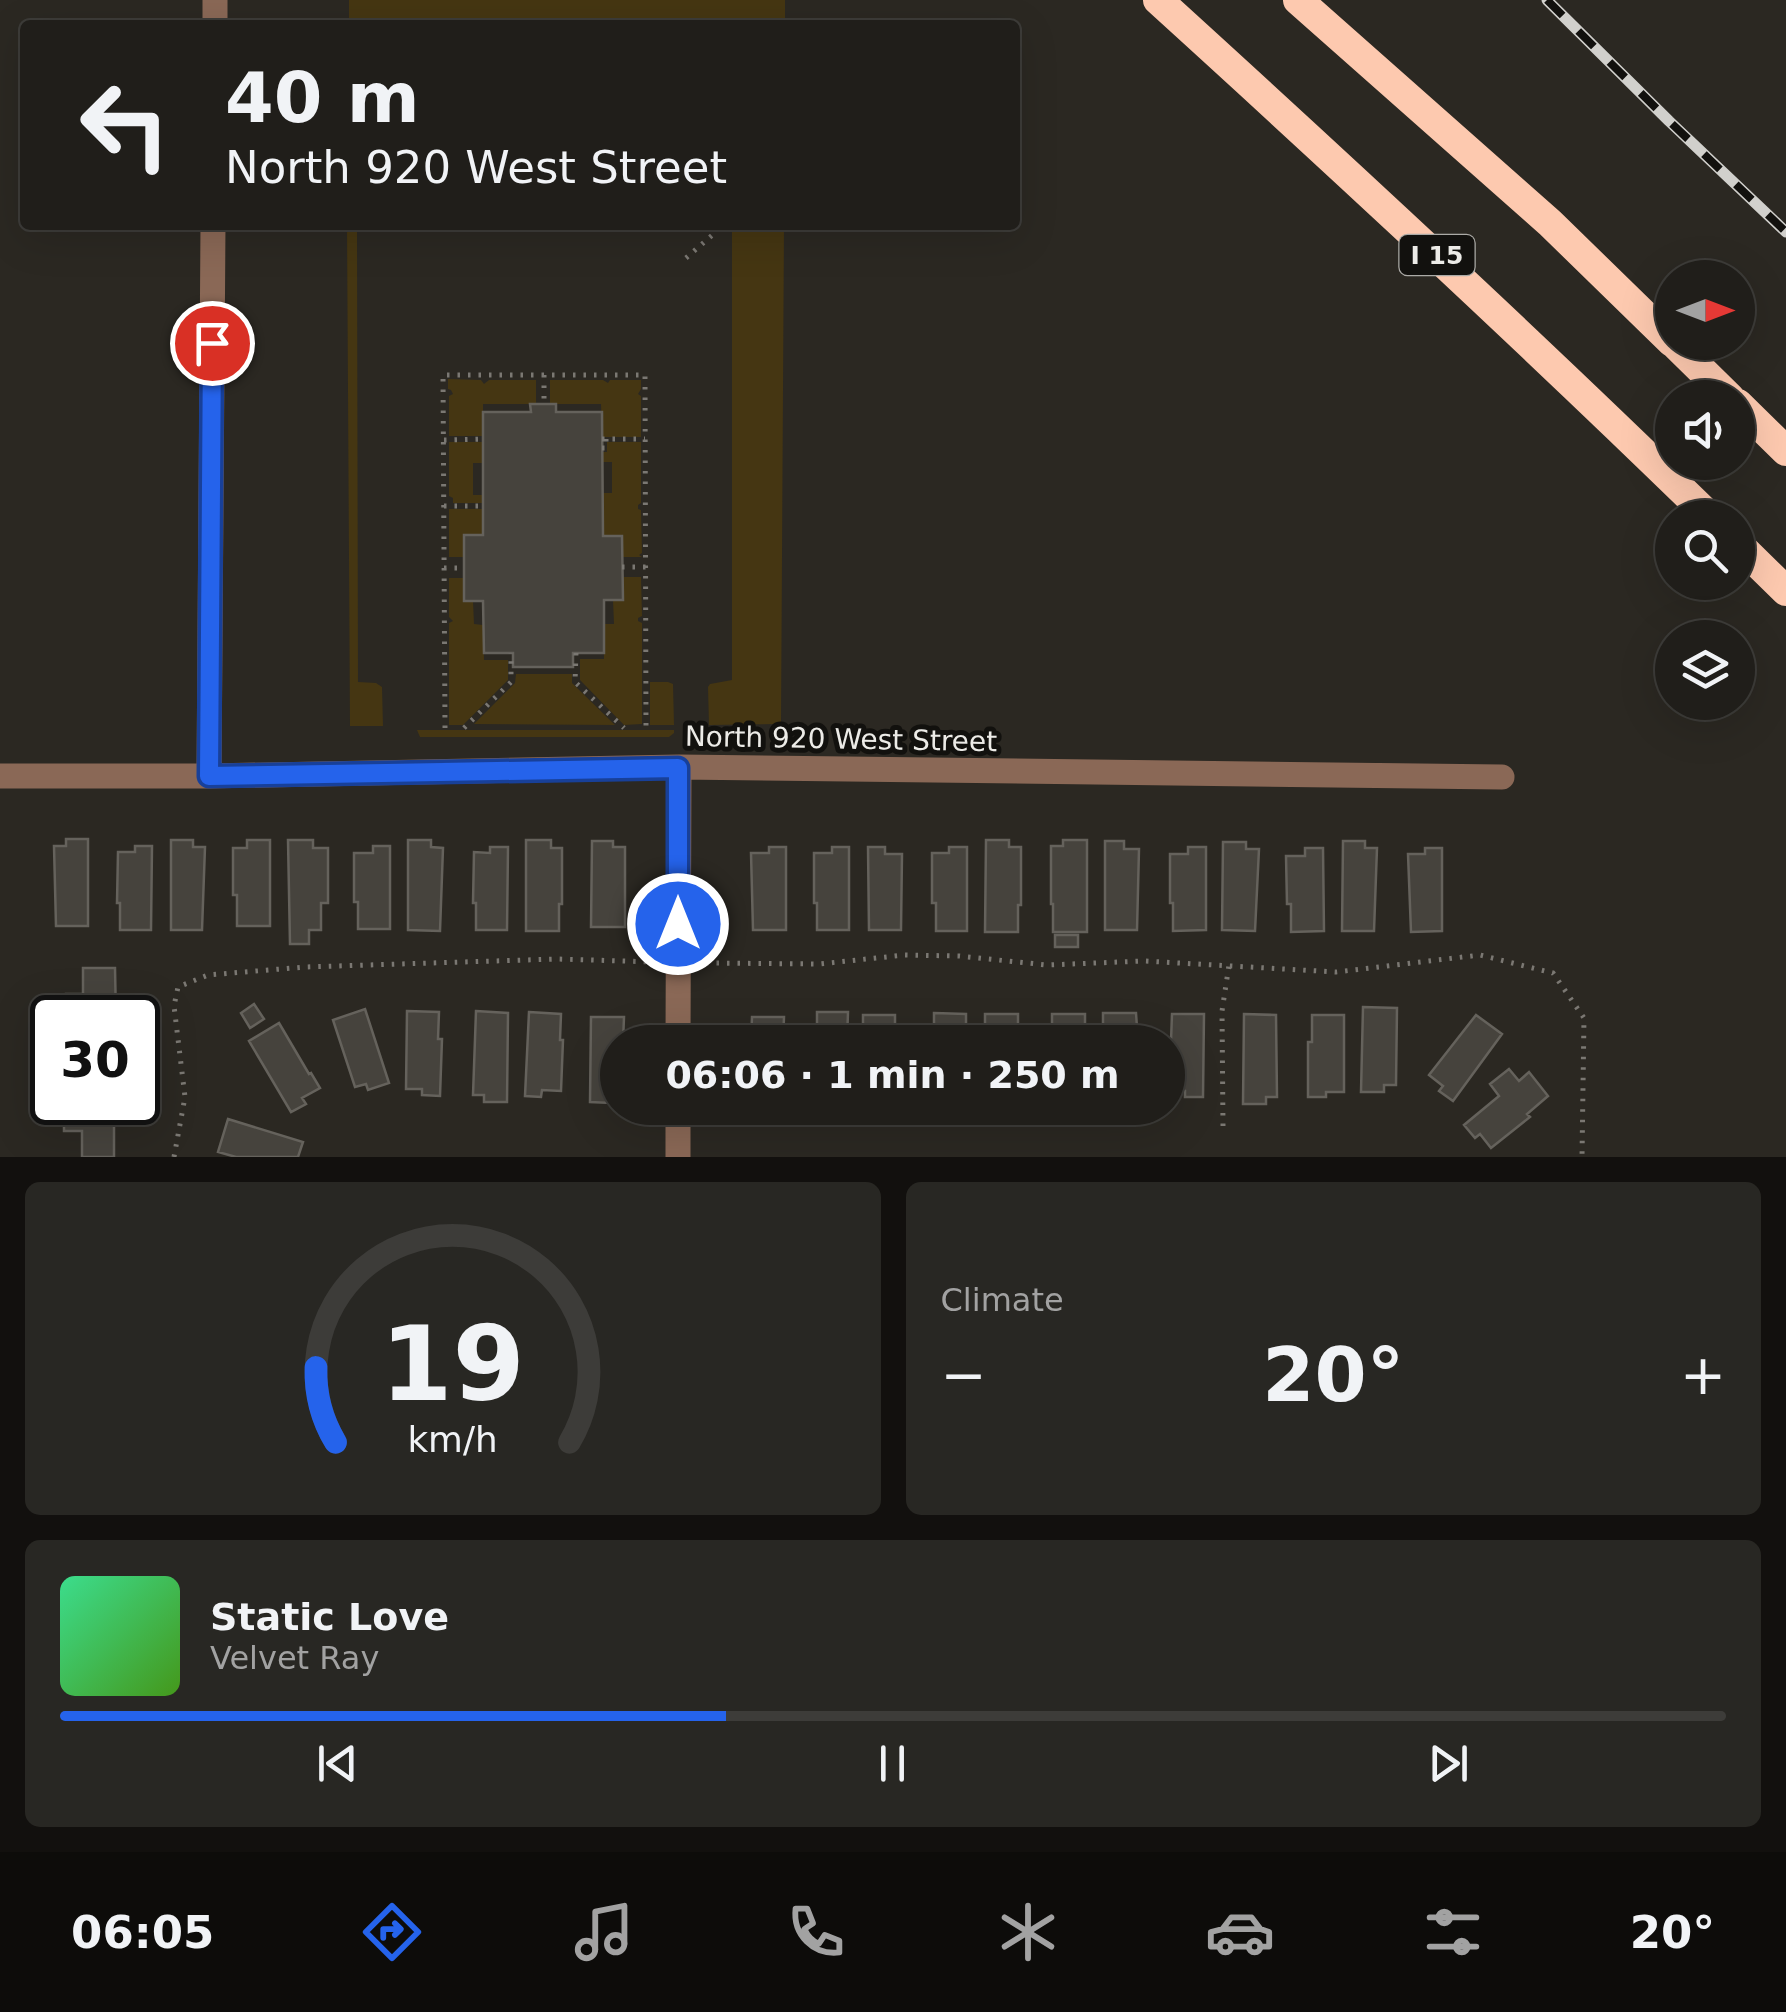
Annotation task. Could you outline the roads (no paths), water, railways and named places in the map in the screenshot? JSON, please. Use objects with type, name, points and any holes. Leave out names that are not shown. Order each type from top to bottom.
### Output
[{"type":"highway","name":"I 15","points":[[1158,0],[1415,234],[1693,500]]},
{"type":"highway","points":[[1298,0],[1550,223],[1655,325]]},
{"type":"highway","points":[[1691,360],[1712,380]]},
{"type":"highway","points":[[1755,421],[1786,451]]},
{"type":"highway","points":[[1755,561],[1786,591]]},
{"type":"street","points":[[209,776],[214,230]]},
{"type":"street","points":[[678,768],[678,1025]]},
{"type":"street","name":"North 920 West Street","points":[[0,776],[678,768],[1502,777]]},
{"type":"street","points":[[678,1125],[678,1157]]},
{"type":"railway","points":[[1547,0],[1786,232]]}]
